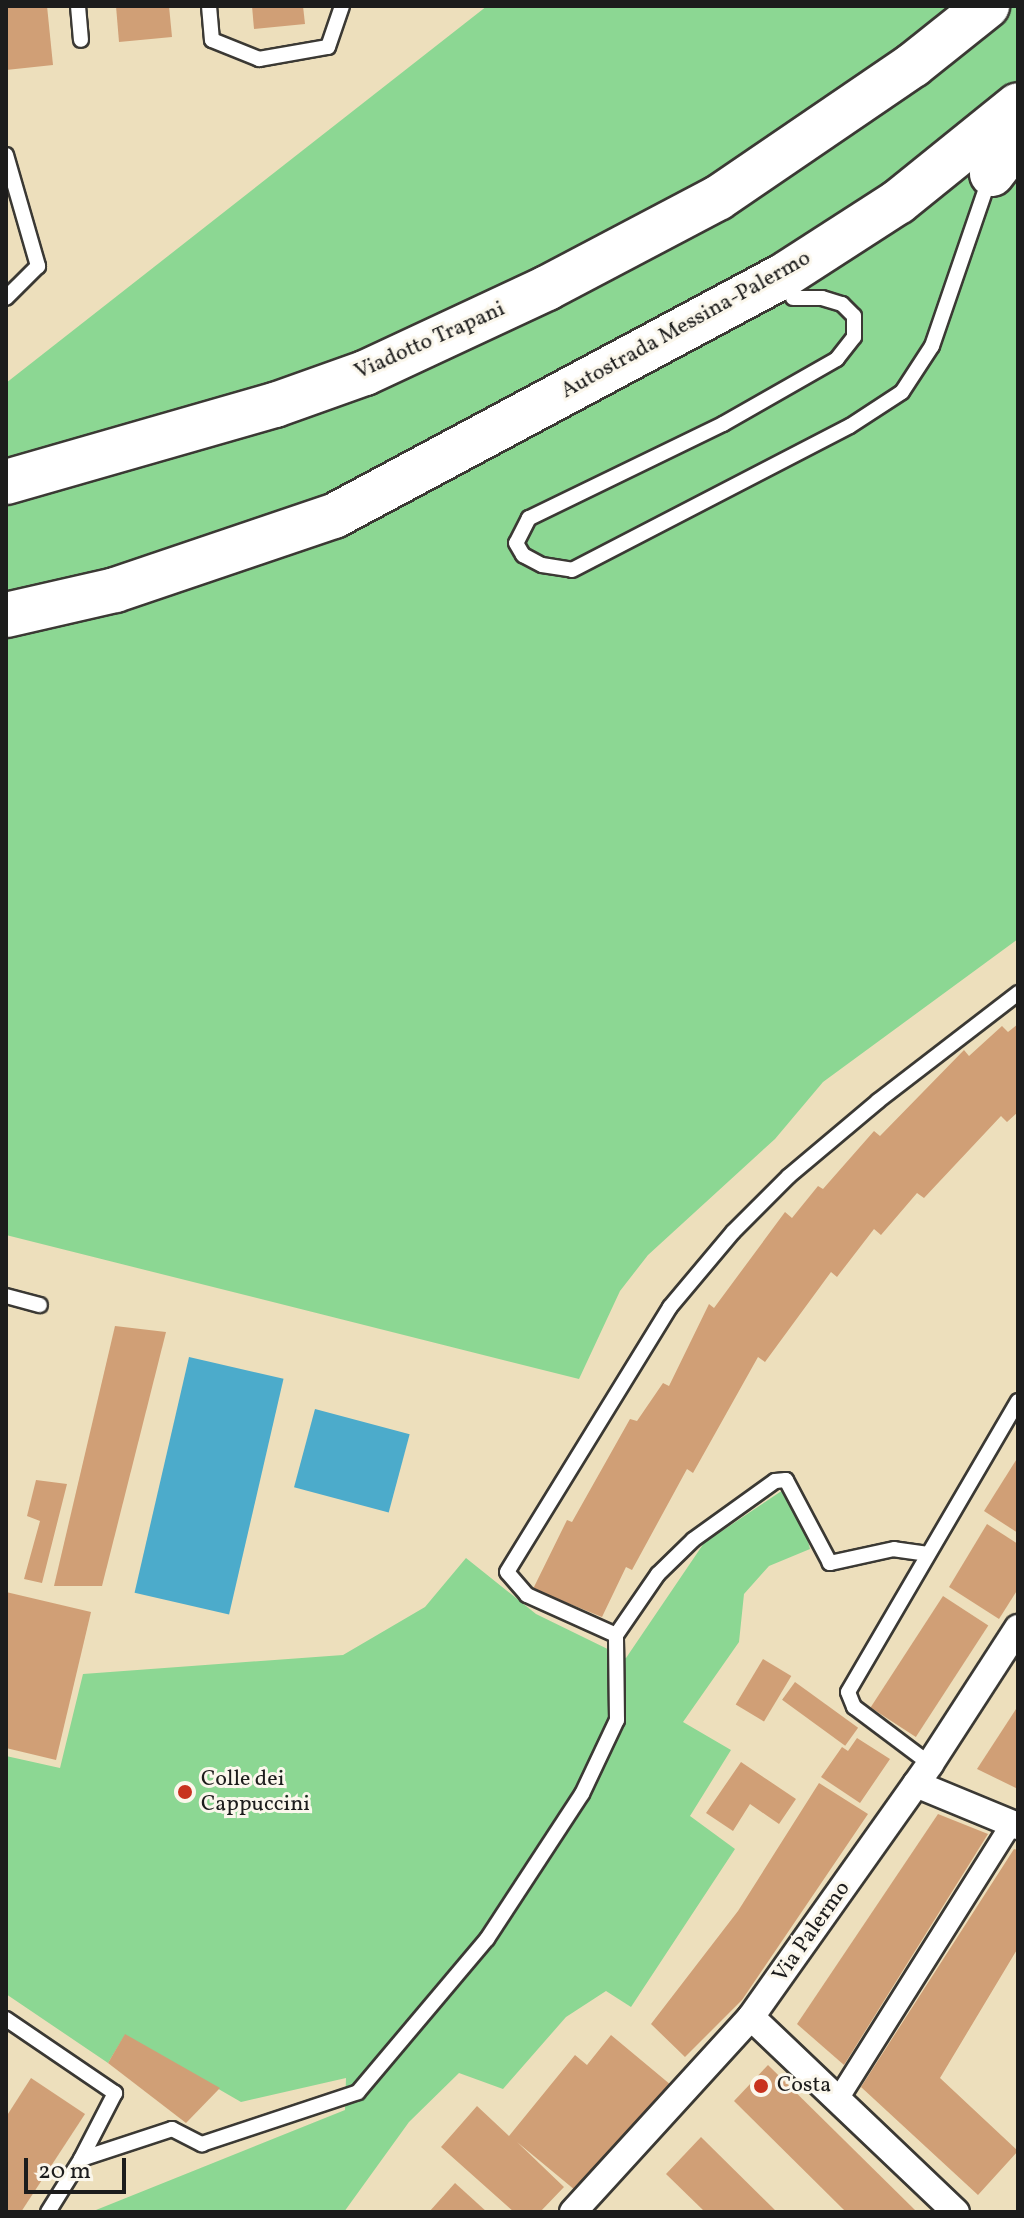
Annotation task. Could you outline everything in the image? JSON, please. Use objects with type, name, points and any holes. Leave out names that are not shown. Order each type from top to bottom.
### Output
[{"type":"highway","name":"Viadotto Trapani","points":[[6,482],[181,435],[365,373],[635,244],[718,198],[823,128],[987,6]]},
{"type":"highway","name":"Autostrada Messina-Palermo","points":[[6,615],[115,590],[334,516],[783,276],[898,202],[1018,105]]},
{"type":"highway","points":[[992,174],[1018,140]]},
{"type":"highway","points":[[445,455],[493,448],[585,407],[793,298]]},
{"type":"street","name":"Via Palermo","points":[[573,2212],[751,2017],[923,1774],[1018,1628]]},
{"type":"street","points":[[840,2096],[1015,1825],[923,1774]]},
{"type":"street","points":[[751,2017],[840,2096],[956,2212]]},
{"type":"lane","points":[[78,6],[81,40]]},
{"type":"lane","points":[[209,6],[212,40],[259,59],[328,47],[342,6]]},
{"type":"lane","points":[[6,155],[38,266],[6,298]]},
{"type":"lane","points":[[793,298],[822,298],[842,304],[854,316],[854,337],[837,359],[723,424],[529,518],[516,543],[523,555],[542,565],[572,570],[850,426],[902,392],[932,346],[992,174]]},
{"type":"lane","points":[[616,1635],[527,1595],[507,1572],[618,1386],[670,1307],[789,1176],[1018,993]]},
{"type":"lane","points":[[6,1296],[40,1305]]},
{"type":"lane","points":[[923,1774],[854,1707],[848,1692],[1018,1401]]},
{"type":"lane","points":[[81,2159],[172,2129],[202,2144],[358,2092],[487,1939],[582,1794],[617,1720],[616,1635],[667,1565],[775,1481],[786,1480],[793,1486],[830,1563],[894,1549],[928,1554]]},
{"type":"lane","points":[[7,2022],[115,2093],[81,2159],[48,2212]]},
{"type":"green space","points":[[487,6],[1018,6],[1018,939],[823,1082],[775,1139],[648,1255],[620,1291],[579,1379],[6,1235],[6,383]]},
{"type":"green space","points":[[783,1490],[804,1525],[810,1549],[769,1566],[744,1594],[739,1642],[683,1722],[731,1750],[690,1816],[735,1849],[631,2007],[606,1991],[566,2017],[503,2089],[459,2073],[409,2122],[344,2212],[91,2212],[345,2110],[346,2078],[241,2102],[125,2035],[108,2063],[6,1994],[6,1756],[60,1768],[83,1674],[343,1655],[425,1607],[466,1558],[536,1614],[626,1658],[704,1543]]},
{"type":"water","points":[[189,1357],[284,1379],[229,1615],[135,1593]]},
{"type":"water","points":[[315,1409],[410,1434],[389,1513],[294,1487]]},
{"type":"building","points":[[6,6],[47,6],[53,65],[6,70]]},
{"type":"building","points":[[116,6],[169,6],[172,37],[119,42]]},
{"type":"building","points":[[252,6],[303,6],[305,24],[254,29]]},
{"type":"building","points":[[1018,1024],[1018,1112],[1007,1122],[1001,1116],[924,1198],[917,1193],[881,1235],[874,1229],[837,1277],[831,1272],[765,1362],[758,1357],[693,1473],[687,1469],[632,1570],[626,1567],[602,1617],[533,1589],[567,1520],[572,1522],[630,1419],[637,1421],[663,1383],[669,1386],[709,1304],[714,1308],[785,1212],[792,1218],[818,1186],[823,1189],[874,1131],[880,1136],[964,1050],[969,1056],[1002,1026],[1008,1032]]},
{"type":"building","points":[[115,1326],[166,1332],[102,1586],[54,1586]]},
{"type":"building","points":[[1018,1457],[1018,1533],[984,1511]]},
{"type":"building","points":[[36,1480],[67,1484],[42,1583],[24,1579],[40,1521],[27,1516]]},
{"type":"building","points":[[987,1524],[1018,1544],[1018,1589],[999,1619],[949,1587]]},
{"type":"building","points":[[6,1592],[91,1612],[56,1760],[6,1748]]},
{"type":"building","points":[[943,1596],[988,1625],[916,1737],[871,1708]]},
{"type":"building","points":[[763,1659],[791,1676],[764,1721],[736,1704]]},
{"type":"building","points":[[795,1682],[858,1728],[845,1746],[782,1700]]},
{"type":"building","points":[[1018,1706],[1018,1789],[977,1769]]},
{"type":"building","points":[[857,1738],[890,1759],[860,1803],[821,1777],[842,1747],[848,1751]]},
{"type":"building","points":[[741,1762],[796,1799],[779,1824],[750,1804],[733,1831],[706,1813]]},
{"type":"building","points":[[819,1783],[868,1814],[742,2000],[685,2057],[651,2024],[738,1911]]},
{"type":"building","points":[[938,1814],[988,1834],[844,2065],[797,2024]]},
{"type":"building","points":[[1014,1849],[1018,1850],[1018,1948],[940,2078],[1018,2151],[978,2195],[861,2087]]},
{"type":"building","points":[[125,2034],[220,2088],[186,2123],[108,2063]]},
{"type":"building","points":[[611,2035],[671,2085],[581,2195],[517,2142],[564,2187],[540,2212],[514,2212],[441,2147],[477,2106],[509,2136],[575,2055],[587,2065]]},
{"type":"building","points":[[768,2065],[917,2212],[846,2212],[734,2101]]},
{"type":"building","points":[[31,2078],[85,2114],[21,2212],[6,2212],[6,2117]]},
{"type":"building","points":[[701,2137],[777,2212],[705,2212],[666,2174]]},
{"type":"building","points":[[455,2183],[487,2212],[429,2212]]},
{"type":"place","name":"Colle dei Cappuccini","points":[[185,1792]]},
{"type":"place","name":"Costa","points":[[761,2086]]}]
